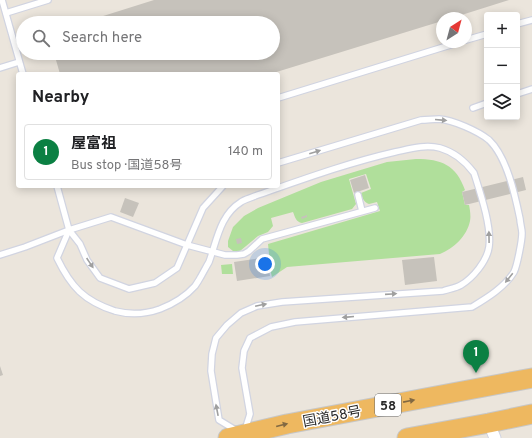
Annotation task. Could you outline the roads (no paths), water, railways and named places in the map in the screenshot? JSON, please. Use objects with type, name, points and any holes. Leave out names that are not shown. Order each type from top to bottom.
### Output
[{"type":"highway","name":"国道58号","points":[[236,436],[287,424],[532,378]]},
{"type":"highway","points":[[410,438],[492,430],[532,414]]},
{"type":"lane","points":[[2,0],[16,48]]},
{"type":"lane","points":[[6,13],[48,0]]},
{"type":"lane","points":[[520,23],[532,20]]},
{"type":"lane","points":[[472,38],[484,35]]},
{"type":"lane","points":[[280,97],[440,48]]},
{"type":"lane","points":[[0,68],[20,62],[22,72]]},
{"type":"lane","points":[[520,93],[532,89]]},
{"type":"lane","points":[[473,108],[484,104]]},
{"type":"lane","points":[[280,162],[421,120],[439,119],[455,122],[489,140],[501,156],[513,188],[522,234],[520,250],[514,272],[496,292],[472,307],[295,322],[271,327],[250,338],[244,351],[242,368],[250,414],[236,436],[219,420],[211,371],[212,354],[216,338],[227,325],[241,313],[257,306],[282,302],[443,291],[460,286],[474,275],[483,263],[489,248],[489,227],[474,173],[468,165],[455,154],[439,148],[420,146],[379,156],[280,188]]},
{"type":"lane","points":[[58,188],[69,230],[80,244],[87,260],[100,278],[129,288],[155,283],[177,268],[203,208],[221,188]]},
{"type":"lane","points":[[69,230],[57,258],[65,274],[75,288],[103,307],[119,312],[136,314],[153,312],[183,297],[196,286],[205,269],[219,229],[228,214],[241,202],[279,188]]},
{"type":"lane","points":[[358,195],[362,211]]},
{"type":"lane","points":[[0,254],[111,217],[187,245],[225,255],[237,256],[249,251],[262,239],[375,208]]},
{"type":"place","name":"屋富祖","points":[[476,373]]}]
